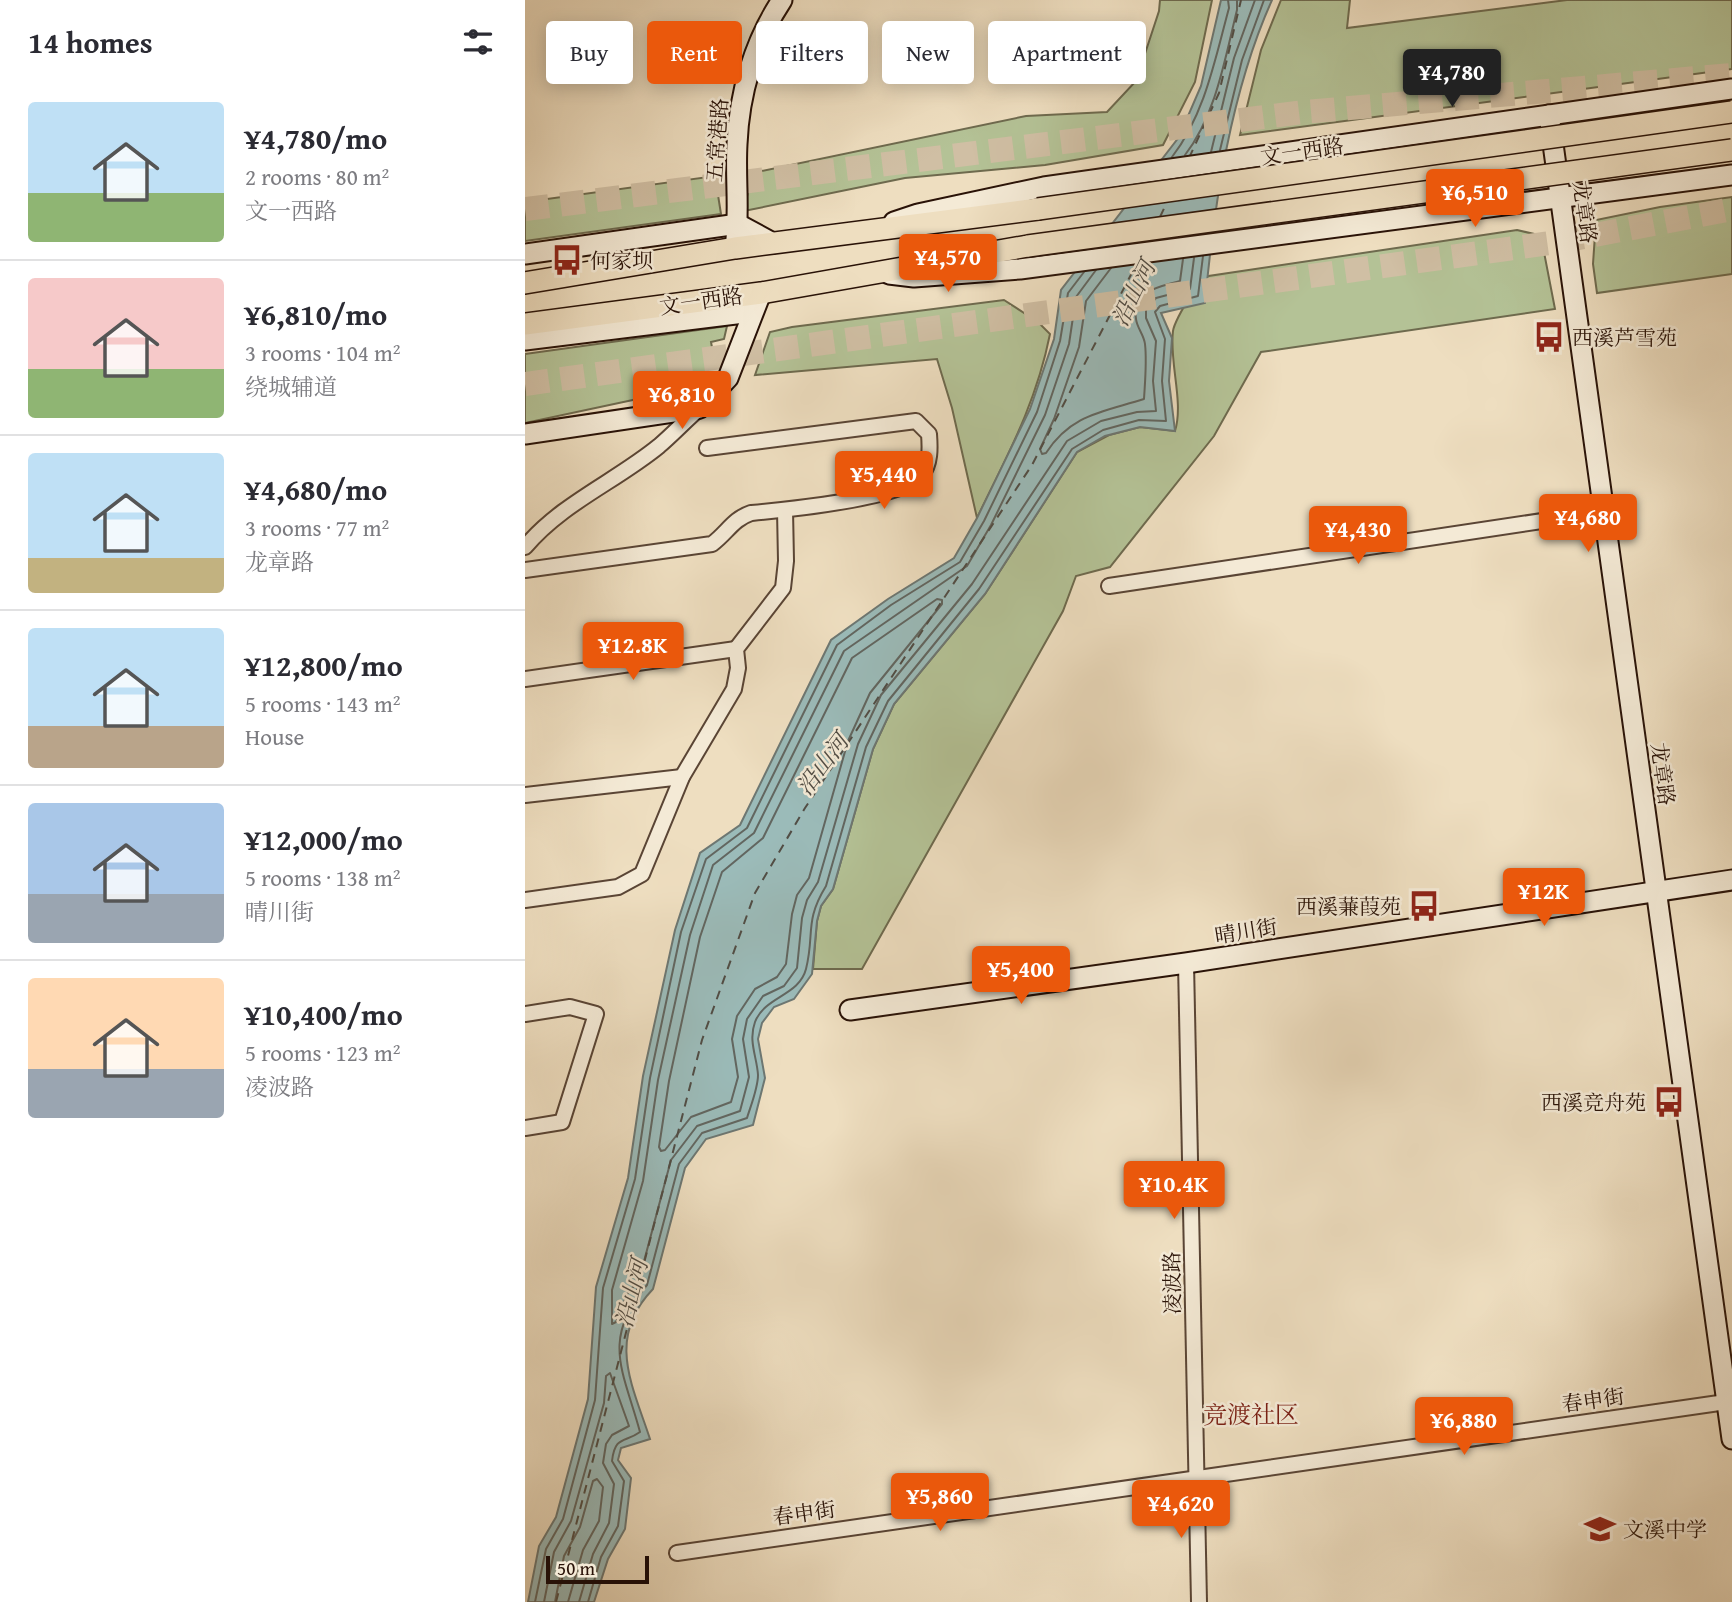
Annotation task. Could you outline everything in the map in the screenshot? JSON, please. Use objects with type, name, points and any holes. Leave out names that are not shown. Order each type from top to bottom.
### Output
[{"type":"main road","name":"文一西路","points":[[525,283],[735,248],[1038,209],[1732,112]]},
{"type":"main road","name":"文一西路","points":[[525,324],[757,302],[876,273],[1028,246],[1732,150]]},
{"type":"street","name":"五常港路","points":[[735,248],[738,224],[737,144],[742,93],[753,60],[782,0]]},
{"type":"street","name":"文一西路","points":[[875,229],[918,214],[1044,187],[1732,89]]},
{"type":"street","name":"龙章路","points":[[1549,115],[1732,1439]]},
{"type":"street","name":"文一西路","points":[[876,273],[914,277],[1020,269],[1732,175]]},
{"type":"street","points":[[525,254],[738,224],[773,243]]},
{"type":"street","points":[[525,340],[757,302]]},
{"type":"street","points":[[525,548],[538,532],[572,505],[658,447],[700,408],[728,378],[757,302]]},
{"type":"street","points":[[525,434],[700,408]]},
{"type":"street","points":[[525,570],[712,544],[726,534],[735,519],[751,513],[785,510],[895,491],[921,476],[930,454],[929,433],[916,421],[707,448]]},
{"type":"street","points":[[525,900],[618,887],[642,874],[682,777],[734,689],[738,668],[736,649],[783,587],[786,561],[785,510]]},
{"type":"street","points":[[1109,586],[1602,512]]},
{"type":"street","points":[[525,679],[736,649]]},
{"type":"street","points":[[525,795],[682,777]]},
{"type":"street","name":"晴川街","points":[[850,1010],[1186,963],[1732,880]]},
{"type":"street","name":"凌波路","points":[[1186,963],[1199,1602]]},
{"type":"street","points":[[525,1014],[570,1007],[596,1014],[562,1122],[525,1128]]},
{"type":"street","name":"春申街","points":[[677,1553],[1726,1402]]},
{"type":"green space","points":[[1160,0],[1212,0],[1195,82],[1163,145],[1045,165],[905,178],[744,211],[752,173],[1026,116],[1107,112],[1133,84],[1146,84],[1146,51]]},
{"type":"green space","points":[[1281,0],[1350,0],[1347,28],[1567,0],[1732,0],[1732,69],[1240,135],[1261,50]]},
{"type":"green space","points":[[715,176],[721,214],[525,241],[525,202]]},
{"type":"green space","points":[[1732,197],[1732,274],[1597,293],[1593,264],[1596,220],[1660,207]]},
{"type":"green space","points":[[1517,230],[1534,234],[1543,247],[1555,309],[1261,352],[1214,436],[1110,567],[1076,576],[1063,611],[862,969],[813,969],[821,906],[833,889],[873,749],[894,704],[985,594],[1077,452],[1109,435],[1140,427],[1175,431],[1178,408],[1173,331],[1181,311],[1202,277]]},
{"type":"green space","points":[[1004,300],[1038,322],[1050,334],[1029,406],[977,518],[952,408],[937,359],[755,375],[770,332]]},
{"type":"green space","points":[[727,326],[724,339],[711,342],[713,353],[704,378],[675,391],[525,423],[525,354]]},
{"type":"water","name":"沿山河","points":[[1221,0],[1272,0],[1245,72],[1235,110],[1219,188],[1205,303],[1161,313],[1172,338],[1169,381],[1175,431],[1140,427],[1105,436],[1077,452],[985,594],[894,704],[873,749],[833,889],[821,906],[812,974],[794,999],[774,1007],[762,1023],[758,1039],[765,1078],[753,1125],[706,1139],[685,1168],[653,1289],[639,1307],[630,1325],[627,1362],[650,1439],[621,1448],[618,1460],[631,1478],[625,1529],[608,1559],[594,1602],[528,1602],[539,1546],[556,1517],[588,1399],[596,1287],[628,1178],[643,1076],[675,930],[700,853],[740,825],[831,640],[888,599],[954,558],[977,518],[1030,409],[1054,339],[1061,290],[1179,137],[1201,86]]},
{"type":"ferry route","points":[[1189,158],[1219,93],[1241,0]]},
{"type":"ferry route","points":[[1160,217],[1168,200]]},
{"type":"ferry route","points":[[556,1602],[702,1040],[755,893],[805,808],[1032,465],[1137,263]]},
{"type":"tunnel","points":[[525,209],[1304,112],[1732,75]]},
{"type":"tunnel","points":[[525,384],[1558,242],[1732,209]]},
{"type":"place","name":"何家坝","points":[[567,260]]},
{"type":"place","name":"西溪芦雪苑","points":[[1549,337]]},
{"type":"place","name":"西溪蒹葭苑","points":[[1424,906]]},
{"type":"place","name":"西溪竞舟苑","points":[[1669,1102]]},
{"type":"place","name":"文溪中学","points":[[1600,1529]]},
{"type":"district","name":"竞渡社区","points":[[1251,1414]]}]
